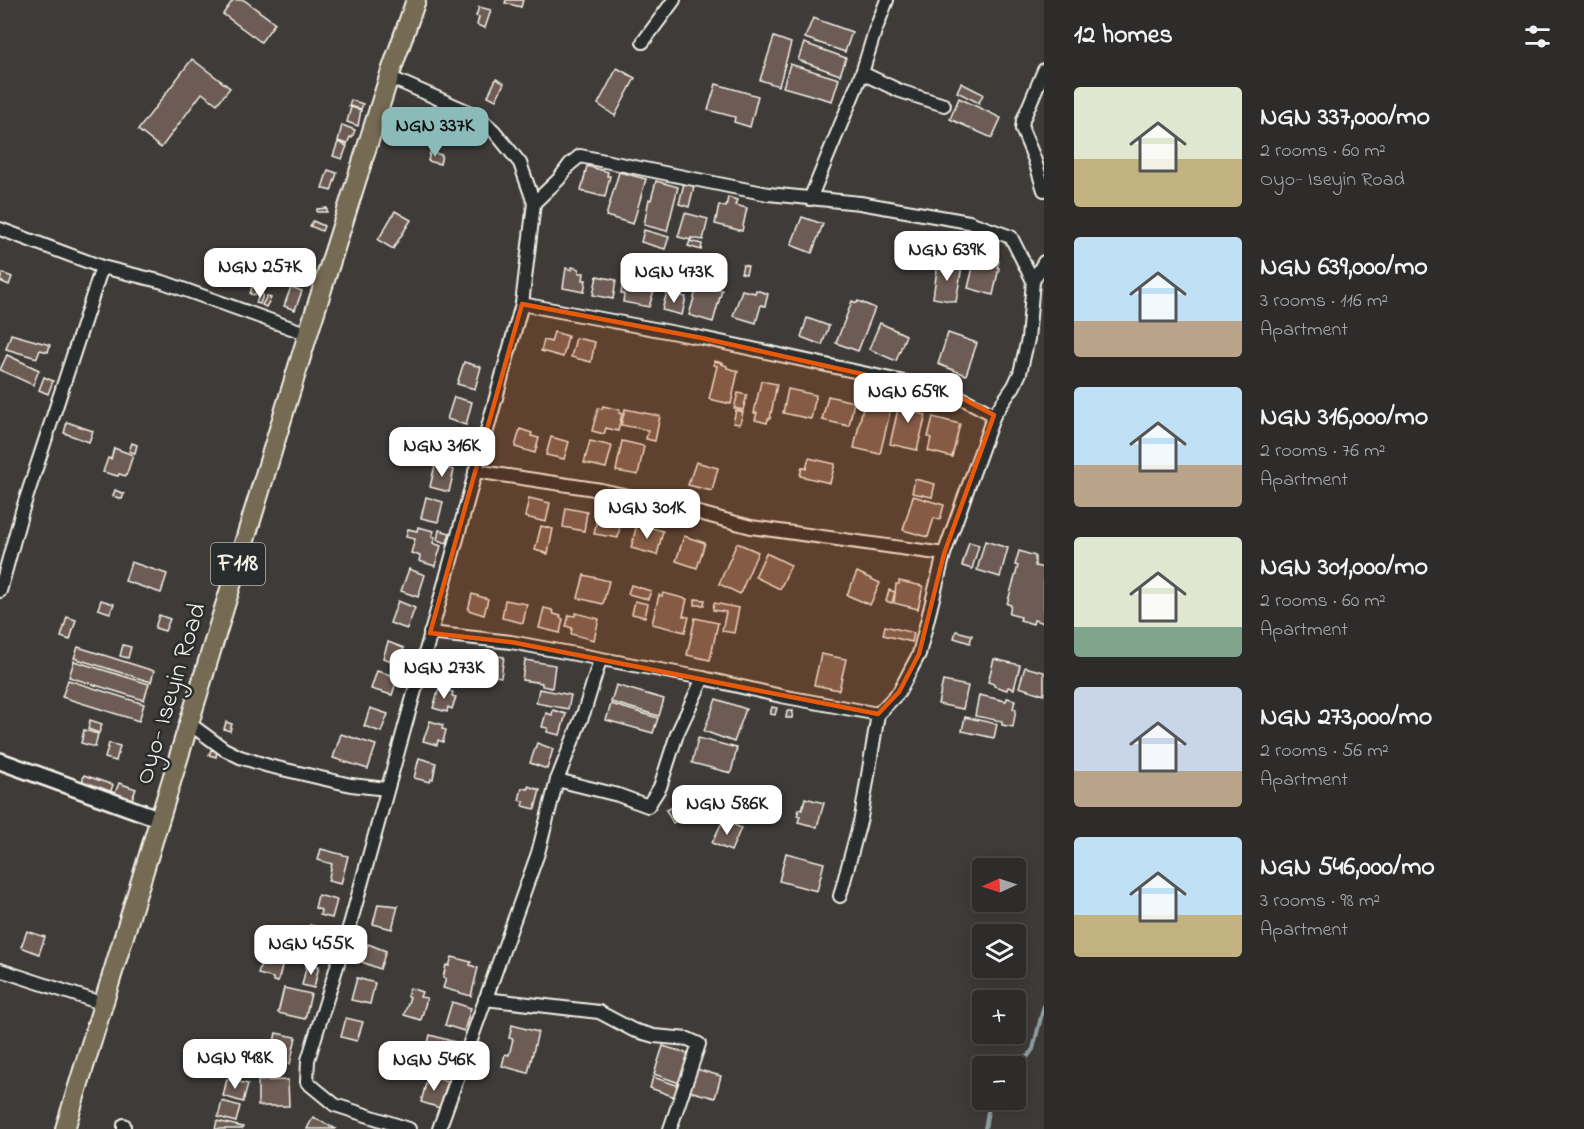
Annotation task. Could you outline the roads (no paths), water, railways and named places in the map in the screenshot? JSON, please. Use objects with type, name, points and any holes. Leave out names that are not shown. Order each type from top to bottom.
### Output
[{"type":"main road","name":"Oyo- Iseyin Road","points":[[65,1129],[308,334],[389,77],[416,0]]},
{"type":"street","points":[[643,42],[674,0]]},
{"type":"street","points":[[810,199],[862,73],[887,0]]},
{"type":"street","points":[[1044,70],[1023,120],[1022,129],[1039,160],[1044,190]]},
{"type":"street","points":[[862,73],[900,91],[944,105]]},
{"type":"street","points":[[389,77],[476,115],[486,123],[520,163],[534,203],[522,304],[351,921],[308,1060],[307,1082],[335,1105],[409,1129]]},
{"type":"street","points":[[534,203],[579,156],[768,194],[860,203],[969,222],[1011,237],[1034,281]]},
{"type":"street","points":[[0,229],[102,267],[163,282],[308,334]]},
{"type":"street","points":[[840,896],[861,818],[878,714],[899,692],[919,654],[944,554],[994,415],[1020,373],[1028,339],[1034,281],[1044,262]]},
{"type":"street","points":[[0,591],[22,511],[102,267]]},
{"type":"street","points":[[522,304],[702,338],[932,388],[956,395],[994,415]]},
{"type":"street","points":[[475,471],[601,490],[751,527],[944,554]]},
{"type":"street","points":[[430,633],[511,642],[878,714]]},
{"type":"street","points":[[439,1129],[538,853],[557,780],[585,709],[600,660]]},
{"type":"street","points":[[557,780],[618,795],[648,806],[660,787],[677,735],[703,678]]},
{"type":"street","points":[[190,724],[224,749],[240,757],[351,785],[387,789]]},
{"type":"street","points":[[0,761],[160,819]]},
{"type":"street","points":[[0,970],[104,1005]]},
{"type":"street","points":[[485,999],[599,1012],[633,1030],[654,1036],[688,1039],[699,1044],[670,1129]]},
{"type":"waterway","points":[[1026,1059],[1033,1049],[1044,1005]]},
{"type":"waterway","points":[[985,1129],[989,1110]]}]
